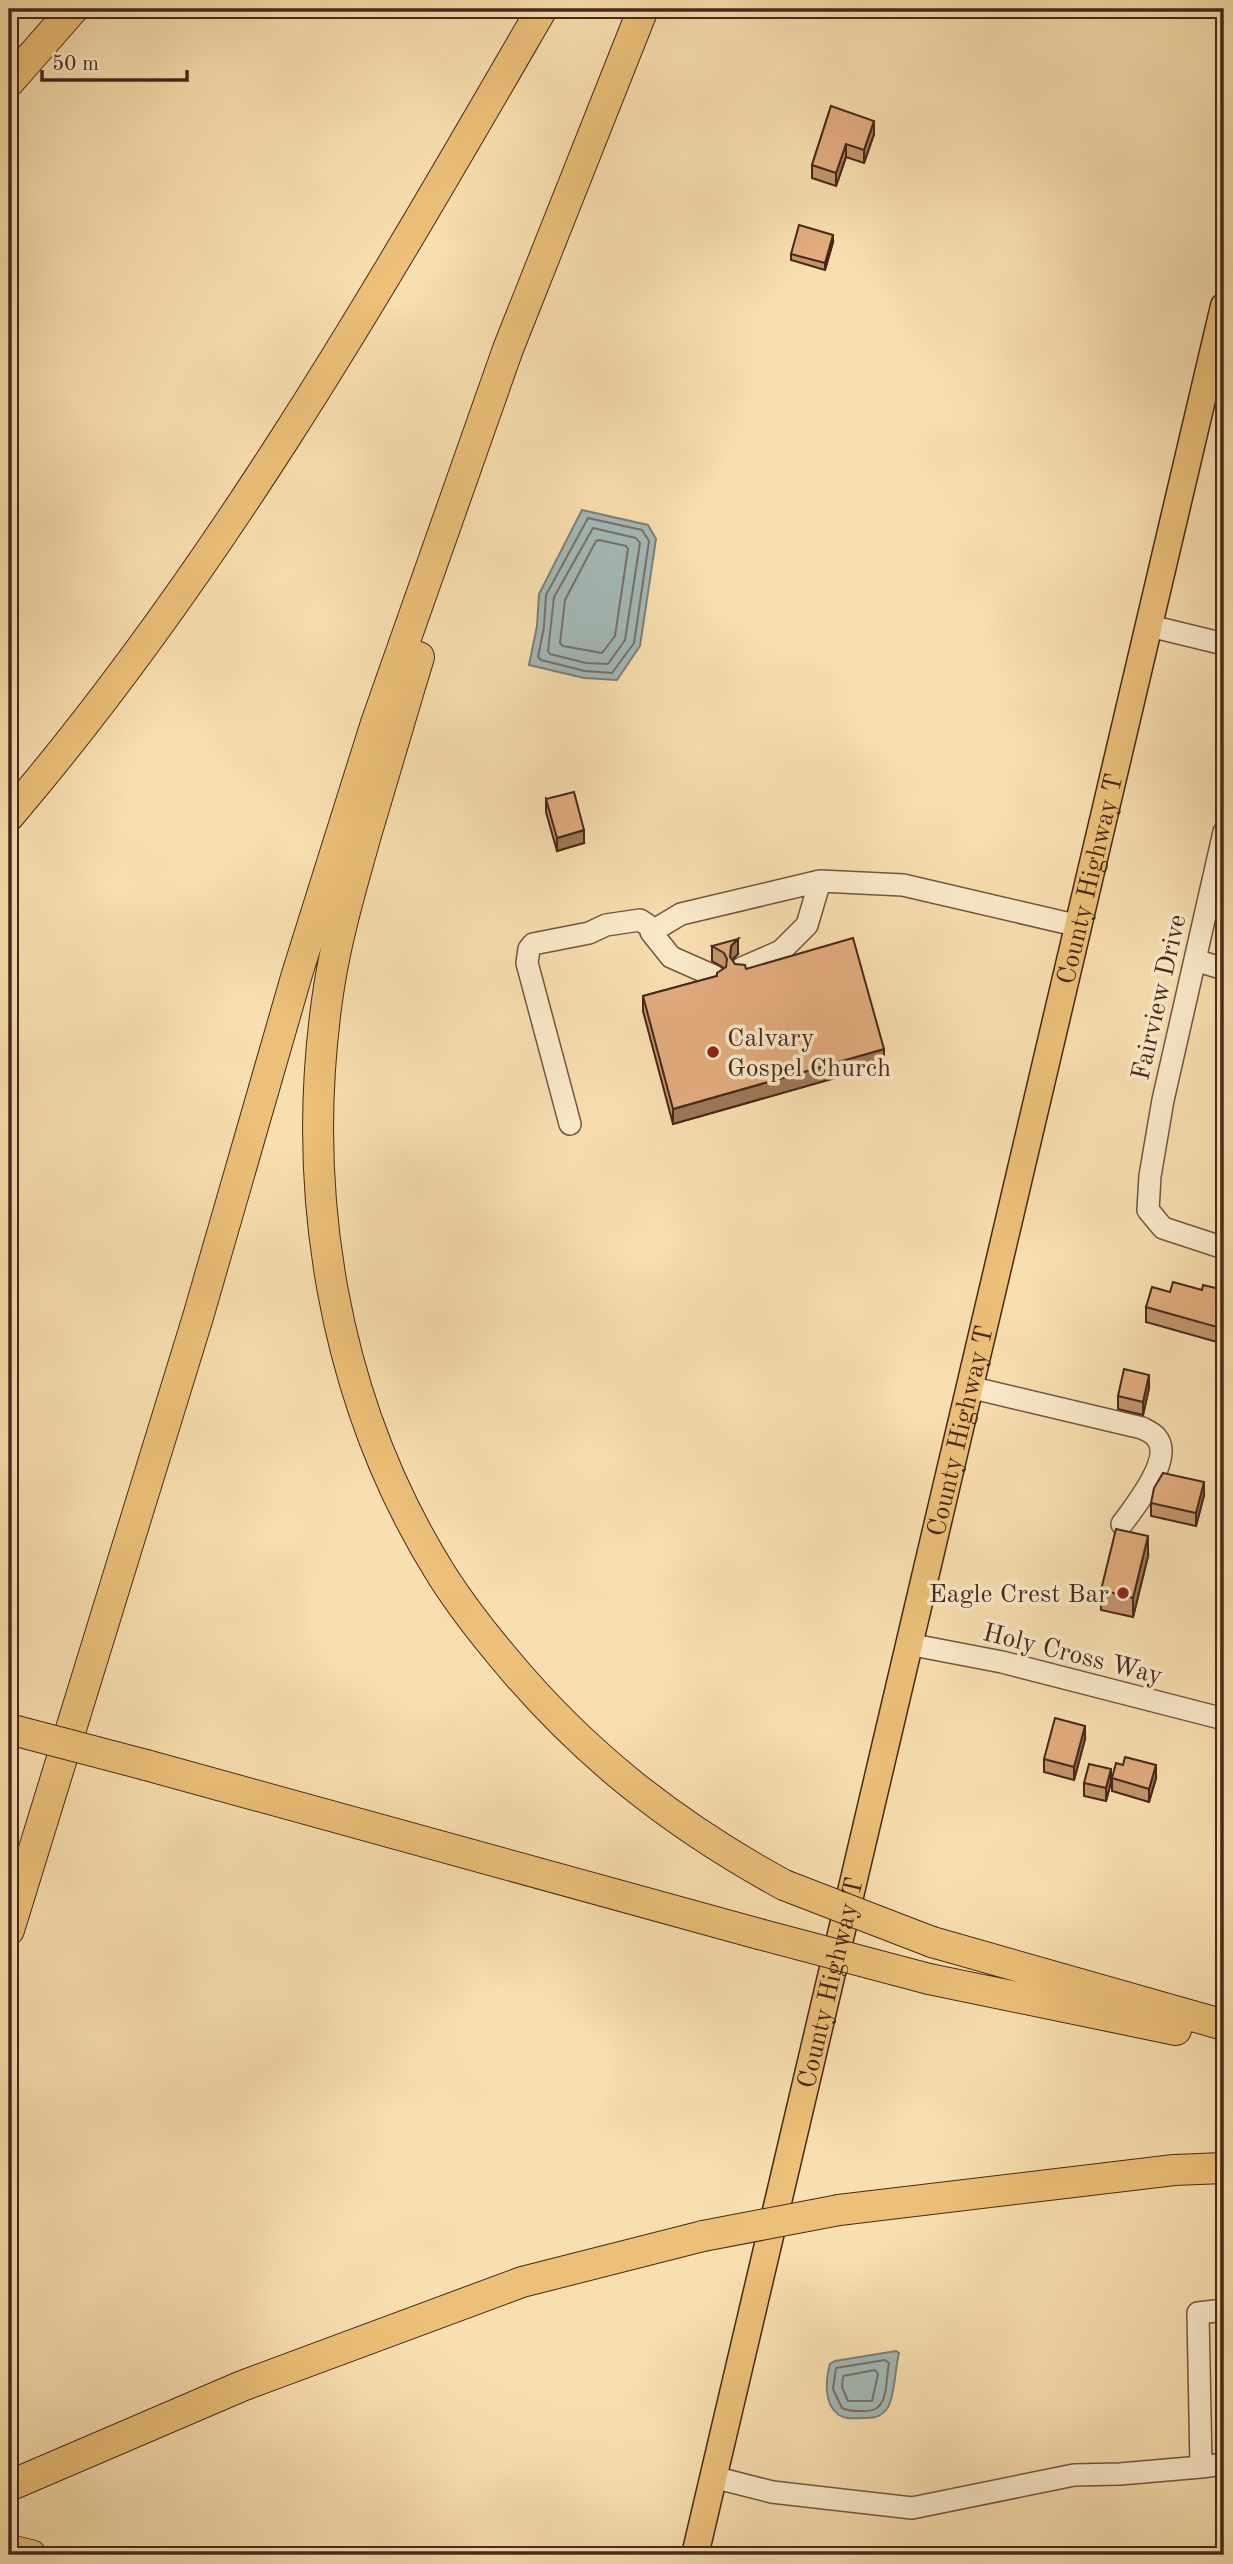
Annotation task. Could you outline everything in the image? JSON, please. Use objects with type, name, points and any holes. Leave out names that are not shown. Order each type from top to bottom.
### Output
[{"type":"highway","points":[[9,82],[73,9]]},
{"type":"highway","points":[[9,816],[121,675],[254,487],[340,353],[542,9]]},
{"type":"highway","points":[[9,1930],[194,1330],[297,974],[376,723],[452,502],[539,270],[643,9]]},
{"type":"highway","points":[[539,270],[460,517],[350,892],[329,984],[317,1112],[322,1230],[331,1287],[365,1413],[392,1479],[443,1577],[524,1683],[576,1737],[634,1788],[689,1829],[734,1858],[784,1885],[932,1942],[1224,2025]]},
{"type":"highway","points":[[9,1729],[929,1979],[1224,2040]]},
{"type":"highway","points":[[9,2486],[242,2386],[522,2282],[703,2236],[839,2210],[1174,2170],[1224,2168]]},
{"type":"highway","points":[[9,2550],[31,2555]]},
{"type":"main road","name":"County Highway T","points":[[695,2555],[1224,306]]},
{"type":"street","points":[[1150,626],[1224,643]]},
{"type":"street","name":"Fairview Drive","points":[[1224,832],[1163,1100],[1150,1176],[1148,1210],[1163,1228],[1224,1248]]},
{"type":"street","points":[[713,976],[671,957],[651,932],[681,914],[820,881],[903,885],[1079,926]]},
{"type":"street","points":[[741,968],[781,951],[807,925],[820,881]]},
{"type":"street","points":[[570,1125],[527,962],[529,949],[533,944],[589,933],[606,925],[640,920],[655,930]]},
{"type":"street","points":[[1195,960],[1224,969]]},
{"type":"street","points":[[969,1388],[1142,1428],[1157,1437],[1162,1450],[1160,1464],[1122,1524]]},
{"type":"street","name":"Holy Cross Way","points":[[908,1644],[1002,1662],[1224,1719]]},
{"type":"street","points":[[1201,2467],[1198,2313],[1224,2311]]},
{"type":"street","points":[[713,2477],[772,2491],[912,2508],[1074,2475],[1120,2474],[1224,2464]]},
{"type":"water","points":[[582,510],[648,525],[656,539],[640,646],[617,680],[584,678],[529,665],[537,626],[539,594]]},
{"type":"water","points":[[896,2351],[899,2353],[892,2396],[883,2413],[872,2418],[852,2418],[842,2417],[834,2410],[827,2391],[830,2364]]},
{"type":"building","points":[[831,106],[874,121],[864,150],[846,144],[836,173],[812,165]]},
{"type":"building","points":[[799,225],[833,235],[825,263],[791,254]]},
{"type":"building","points":[[574,792],[584,830],[557,838],[546,799]]},
{"type":"building","points":[[853,938],[884,1049],[673,1109],[643,996],[717,976],[717,973],[726,967],[727,959],[724,953],[712,946],[738,939],[731,946],[730,957],[735,964],[745,965],[746,969]]},
{"type":"building","points":[[1173,1282],[1202,1290],[1203,1285],[1224,1290],[1224,1329],[1146,1307],[1152,1287],[1170,1292]]},
{"type":"building","points":[[1124,1369],[1149,1375],[1143,1402],[1118,1396]]},
{"type":"building","points":[[1163,1473],[1204,1482],[1196,1513],[1151,1503],[1154,1488]]},
{"type":"building","points":[[1116,1529],[1148,1536],[1133,1598],[1101,1590]]},
{"type":"building","points":[[1055,1718],[1085,1726],[1074,1767],[1044,1759]]},
{"type":"building","points":[[1125,1757],[1156,1765],[1149,1789],[1112,1778],[1116,1763],[1123,1765]]},
{"type":"building","points":[[1089,1764],[1111,1769],[1106,1788],[1084,1783]]},
{"type":"place","name":"Calvary Gospel Church","points":[[713,1052]]},
{"type":"place","name":"Eagle Crest Bar","points":[[1123,1593]]}]
